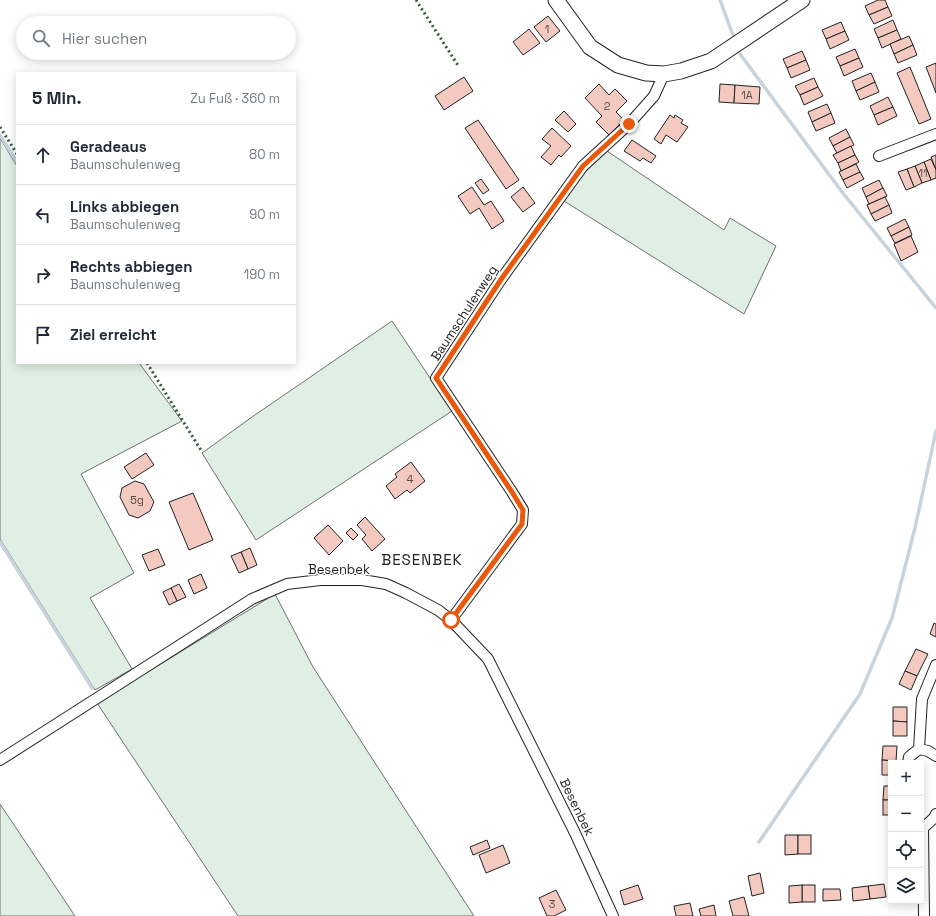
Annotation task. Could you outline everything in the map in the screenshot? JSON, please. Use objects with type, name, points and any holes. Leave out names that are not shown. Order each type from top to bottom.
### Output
[{"type":"main road","points":[[556,0],[590,47],[618,66],[646,73],[664,74],[681,71],[711,61],[802,0]]},
{"type":"street","name":"Baumschulenweg","points":[[451,620],[522,524],[523,510],[436,378],[502,278],[583,166],[629,124],[654,96],[664,74]]},
{"type":"street","points":[[879,156],[936,134]]},
{"type":"street","name":"Besenbek","points":[[0,760],[252,599],[287,584],[320,580],[362,580],[386,584],[438,610],[451,620],[488,659],[576,833],[613,916]]},
{"type":"street","points":[[908,760],[909,757],[919,749],[922,699],[936,665]]},
{"type":"street","points":[[919,749],[928,751],[936,756]]},
{"type":"street","points":[[924,826],[934,818],[936,814]]},
{"type":"street","points":[[922,832],[924,916]]},
{"type":"green space","points":[[0,138],[16,164],[16,364],[140,364],[182,421],[81,474],[134,573],[90,598],[132,669],[95,690],[0,539]]},
{"type":"green space","points":[[607,151],[724,230],[730,218],[776,246],[744,314],[564,201],[585,172]]},
{"type":"green space","points":[[392,321],[452,411],[256,540],[202,453]]},
{"type":"green space","points":[[275,594],[313,667],[474,916],[238,916],[97,703]]},
{"type":"green space","points":[[0,804],[75,916],[0,916]]},
{"type":"building","points":[[878,0],[885,0],[888,7],[869,15],[865,6]]},
{"type":"building","points":[[888,7],[892,16],[874,24],[869,15]]},
{"type":"building","points":[[548,16],[560,31],[546,42],[534,27]]},
{"type":"building","points":[[893,20],[897,30],[878,38],[874,29]]},
{"type":"building","points":[[841,22],[845,31],[826,39],[822,30]]},
{"type":"building","points":[[529,29],[540,43],[523,55],[513,42]]},
{"type":"building","points":[[897,30],[901,39],[882,48],[878,38]]},
{"type":"building","points":[[845,31],[849,40],[830,49],[826,39]]},
{"type":"building","points":[[909,36],[913,45],[894,54],[890,44]]},
{"type":"building","points":[[913,45],[917,55],[898,63],[894,54]]},
{"type":"building","points":[[855,49],[859,58],[840,66],[836,57]]},
{"type":"building","points":[[802,51],[806,60],[787,68],[783,59]]},
{"type":"building","points":[[859,58],[863,67],[844,76],[840,66]]},
{"type":"building","points":[[806,60],[810,70],[791,78],[787,68]]},
{"type":"building","points":[[936,63],[936,93],[926,67]]},
{"type":"building","points":[[910,67],[931,119],[919,124],[897,73]]},
{"type":"building","points":[[871,73],[875,82],[856,91],[852,81]]},
{"type":"building","points":[[464,77],[473,91],[444,110],[435,96]]},
{"type":"building","points":[[814,78],[818,87],[800,95],[795,86]]},
{"type":"building","points":[[875,82],[879,92],[860,100],[856,91]]},
{"type":"building","points":[[599,84],[609,95],[615,89],[627,101],[616,112],[624,120],[609,135],[596,122],[602,116],[585,98]]},
{"type":"building","points":[[720,84],[735,85],[734,103],[719,102]]},
{"type":"building","points":[[735,85],[760,87],[759,104],[734,103]]},
{"type":"building","points":[[818,87],[823,96],[804,105],[800,95]]},
{"type":"building","points":[[888,97],[893,107],[874,115],[870,106]]},
{"type":"building","points":[[827,104],[831,113],[812,122],[808,112]]},
{"type":"building","points":[[893,107],[897,116],[878,125],[874,115]]},
{"type":"building","points":[[564,111],[576,124],[568,132],[555,120]]},
{"type":"building","points":[[831,113],[835,123],[816,131],[812,122]]},
{"type":"building","points":[[670,115],[674,118],[675,115],[683,120],[681,123],[688,127],[677,142],[666,135],[661,144],[654,139]]},
{"type":"building","points":[[478,120],[519,180],[506,189],[465,128]]},
{"type":"building","points":[[552,128],[571,146],[561,157],[559,155],[551,165],[541,157],[551,146],[542,139]]},
{"type":"building","points":[[846,129],[850,137],[833,146],[829,138]]},
{"type":"building","points":[[850,137],[854,145],[837,153],[833,146]]},
{"type":"building","points":[[632,140],[656,156],[651,163],[643,158],[640,161],[624,151]]},
{"type":"building","points":[[851,146],[855,155],[838,163],[833,155]]},
{"type":"building","points":[[855,155],[859,162],[841,171],[838,163]]},
{"type":"building","points":[[936,155],[936,170],[931,157]]},
{"type":"building","points":[[931,159],[936,170],[936,178],[931,180],[924,162]]},
{"type":"building","points":[[924,162],[931,180],[922,183],[915,166]]},
{"type":"building","points":[[856,164],[860,172],[843,180],[839,172]]},
{"type":"building","points":[[915,166],[922,183],[914,187],[907,169]]},
{"type":"building","points":[[907,169],[914,187],[906,190],[898,172]]},
{"type":"building","points":[[860,172],[864,179],[847,188],[843,180]]},
{"type":"building","points":[[481,179],[489,190],[483,194],[475,183]]},
{"type":"building","points":[[879,180],[883,188],[866,197],[862,188]]},
{"type":"building","points":[[472,187],[484,205],[491,201],[504,221],[492,229],[479,208],[470,214],[458,196]]},
{"type":"building","points":[[523,187],[535,203],[523,212],[511,197]]},
{"type":"building","points":[[883,188],[887,196],[869,204],[866,197]]},
{"type":"building","points":[[885,197],[889,205],[871,214],[867,205]]},
{"type":"building","points":[[889,205],[892,213],[875,221],[871,214]]},
{"type":"building","points":[[905,219],[909,227],[891,236],[887,228]]},
{"type":"building","points":[[909,227],[912,235],[895,243],[891,236]]},
{"type":"building","points":[[911,236],[918,252],[901,261],[894,244]]},
{"type":"building","points":[[146,453],[154,465],[132,479],[124,467]]},
{"type":"building","points":[[411,462],[425,481],[410,493],[407,490],[395,499],[386,486],[397,477],[395,474]]},
{"type":"building","points":[[135,481],[144,484],[154,502],[150,511],[138,518],[129,515],[120,497],[122,488]]},
{"type":"building","points":[[193,493],[213,540],[189,550],[169,502]]},
{"type":"building","points":[[365,517],[385,539],[372,551],[362,539],[366,535],[357,525]]},
{"type":"building","points":[[328,525],[343,541],[329,555],[314,538]]},
{"type":"building","points":[[351,528],[358,535],[353,540],[346,533]]},
{"type":"building","points":[[250,548],[257,565],[248,569],[241,552]]},
{"type":"building","points":[[158,549],[165,565],[149,571],[142,555]]},
{"type":"building","points":[[241,552],[248,569],[239,573],[231,556]]},
{"type":"building","points":[[201,574],[207,588],[194,594],[188,580]]},
{"type":"building","points":[[179,584],[186,597],[177,601],[171,588]]},
{"type":"building","points":[[171,588],[177,601],[169,605],[163,592]]},
{"type":"building","points":[[934,623],[936,624],[936,637],[930,634]]},
{"type":"building","points":[[916,649],[928,654],[917,676],[905,671]]},
{"type":"building","points":[[905,671],[917,676],[911,690],[899,684]]},
{"type":"building","points":[[893,707],[907,707],[907,722],[893,721]]},
{"type":"building","points":[[893,721],[907,722],[907,736],[893,736]]},
{"type":"building","points":[[883,746],[897,746],[896,760],[882,760]]},
{"type":"building","points":[[882,760],[888,760],[888,775],[882,775]]},
{"type":"building","points":[[884,786],[888,786],[888,800],[883,800]]},
{"type":"building","points":[[883,800],[888,800],[888,815],[883,815]]},
{"type":"building","points":[[785,835],[798,835],[798,854],[785,855]]},
{"type":"building","points":[[798,835],[811,835],[811,854],[798,854]]},
{"type":"building","points":[[487,840],[490,848],[473,855],[470,847]]},
{"type":"building","points":[[503,845],[510,863],[486,873],[479,855]]},
{"type":"building","points":[[760,873],[764,893],[752,896],[748,876]]},
{"type":"building","points":[[884,884],[886,897],[870,899],[868,886]]},
{"type":"building","points":[[638,885],[643,899],[624,905],[620,891]]},
{"type":"building","points":[[802,885],[815,885],[815,902],[802,902]]},
{"type":"building","points":[[802,885],[802,902],[789,903],[789,886]]},
{"type":"building","points":[[868,886],[870,899],[853,901],[852,888]]},
{"type":"building","points":[[823,889],[840,889],[841,900],[823,901]]},
{"type":"building","points":[[556,890],[566,910],[554,916],[547,916],[539,898]]},
{"type":"building","points":[[744,897],[749,916],[733,916],[729,901]]},
{"type":"building","points":[[690,903],[693,916],[676,916],[674,906]]},
{"type":"building","points":[[714,905],[716,916],[701,916],[699,909]]},
{"type":"waterway","points":[[720,0],[734,38]]},
{"type":"waterway","points":[[740,54],[842,192],[936,308]]},
{"type":"waterway","points":[[0,135],[16,160]]},
{"type":"waterway","points":[[759,842],[860,694],[892,618],[915,528],[936,431]]},
{"type":"waterway","points":[[0,542],[92,688]]},
{"type":"hedge","points":[[416,0],[459,67]]},
{"type":"hedge","points":[[0,127],[16,152]]},
{"type":"hedge","points":[[148,364],[202,452]]},
{"type":"district","name":"BESENBEK","points":[[422,559]]},
{"type":"route","points":[[451,620],[522,524],[523,510],[436,378],[502,278],[583,166],[629,124]]}]
